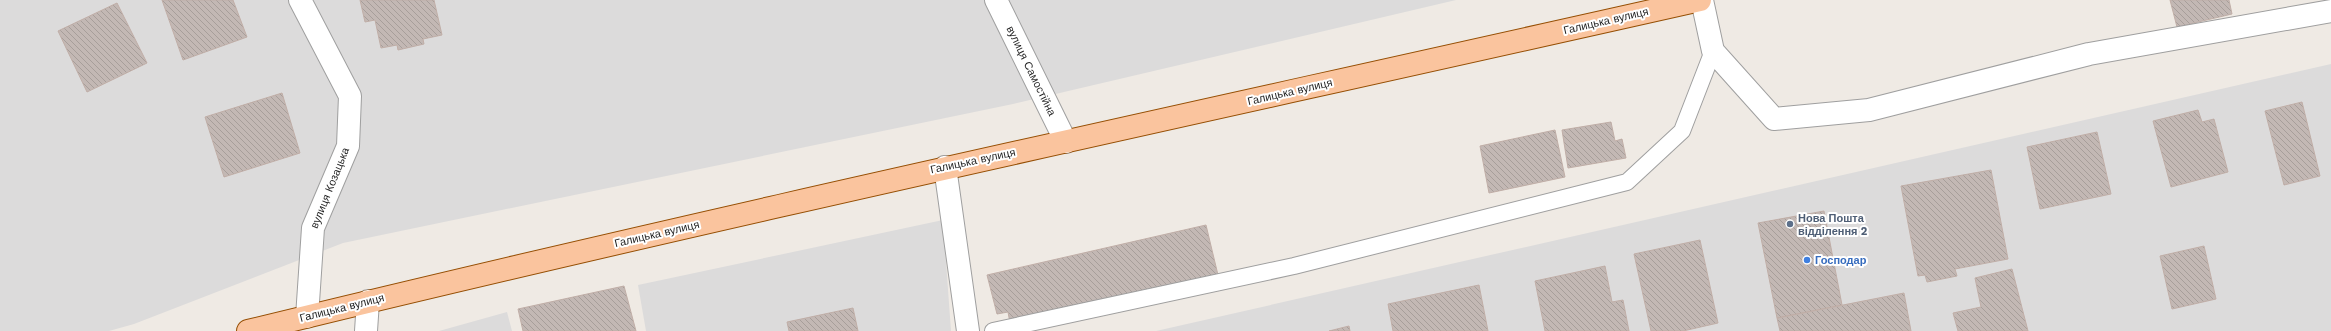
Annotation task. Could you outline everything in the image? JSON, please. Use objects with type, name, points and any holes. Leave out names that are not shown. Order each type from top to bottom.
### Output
[{"type":"main road","name":"Галицька вулиця","points":[[248,331],[368,301],[945,167],[1066,142],[1701,0]]},
{"type":"street","name":"вулиця Козацька","points":[[300,0],[350,96],[348,146],[313,228],[307,316]]},
{"type":"street","name":"вулиця Самостійна","points":[[996,0],[1066,142]]},
{"type":"street","points":[[1701,0],[1713,51],[1774,119],[1869,110],[2088,54],[2331,11]]},
{"type":"street","points":[[945,167],[968,331]]},
{"type":"street","points":[[366,331],[368,301]]},
{"type":"lane","points":[[993,331],[1294,266],[1627,182],[1682,131],[1713,51]]},
{"type":"shaded area","points":[[0,0],[1456,0],[1013,104],[343,243],[134,324],[109,331],[0,331]]},
{"type":"shaded area","points":[[2331,64],[2331,331],[1156,331]]},
{"type":"shaded area","points":[[943,220],[951,331],[646,331],[638,285]]},
{"type":"shaded area","points":[[507,312],[512,331],[439,331]]},
{"type":"building","points":[[162,0],[233,0],[247,37],[183,60]]},
{"type":"building","points":[[360,0],[434,0],[442,35],[423,39],[424,44],[398,50],[397,45],[381,48],[375,20],[365,22]]},
{"type":"building","points":[[2170,0],[2229,0],[2232,14],[2177,27]]},
{"type":"building","points":[[117,3],[147,63],[87,92],[58,31]]},
{"type":"building","points":[[282,93],[300,153],[224,177],[205,117]]},
{"type":"building","points":[[2302,102],[2320,176],[2284,185],[2265,111]]},
{"type":"building","points":[[2198,110],[2202,122],[2214,119],[2228,172],[2171,187],[2153,121]]},
{"type":"building","points":[[1611,122],[1615,141],[1622,139],[1626,158],[1568,168],[1562,130]]},
{"type":"building","points":[[1555,130],[1565,177],[1489,193],[1480,146]]},
{"type":"building","points":[[2097,132],[2111,194],[2040,209],[2027,147]]},
{"type":"building","points":[[1991,170],[2008,259],[1955,269],[1957,276],[1927,282],[1925,275],[1918,276],[1901,186]]},
{"type":"building","points":[[1824,211],[1842,305],[1777,318],[1758,223]]},
{"type":"building","points":[[1206,225],[1218,275],[1010,323],[1008,312],[997,314],[987,275]]},
{"type":"building","points":[[1700,240],[1718,323],[1683,331],[1651,331],[1634,254]]},
{"type":"building","points":[[2204,246],[2216,299],[2172,309],[2160,256]]},
{"type":"building","points":[[1605,266],[1612,302],[1623,300],[1629,331],[1545,331],[1535,281]]},
{"type":"building","points":[[2012,269],[2028,331],[1958,331],[1953,313],[1981,307],[1975,278]]},
{"type":"building","points":[[1479,285],[1488,331],[1393,331],[1388,304]]},
{"type":"building","points":[[624,286],[636,331],[523,331],[518,309]]},
{"type":"building","points":[[1904,293],[1911,331],[1780,331],[1777,318]]},
{"type":"building","points":[[853,308],[858,331],[789,331],[787,322]]},
{"type":"building","points":[[1349,326],[1350,331],[1329,331]]},
{"type":"place","name":"Нова Пошта відділення 2","points":[[1790,224]]},
{"type":"place","name":"Господар","points":[[1807,260]]}]
